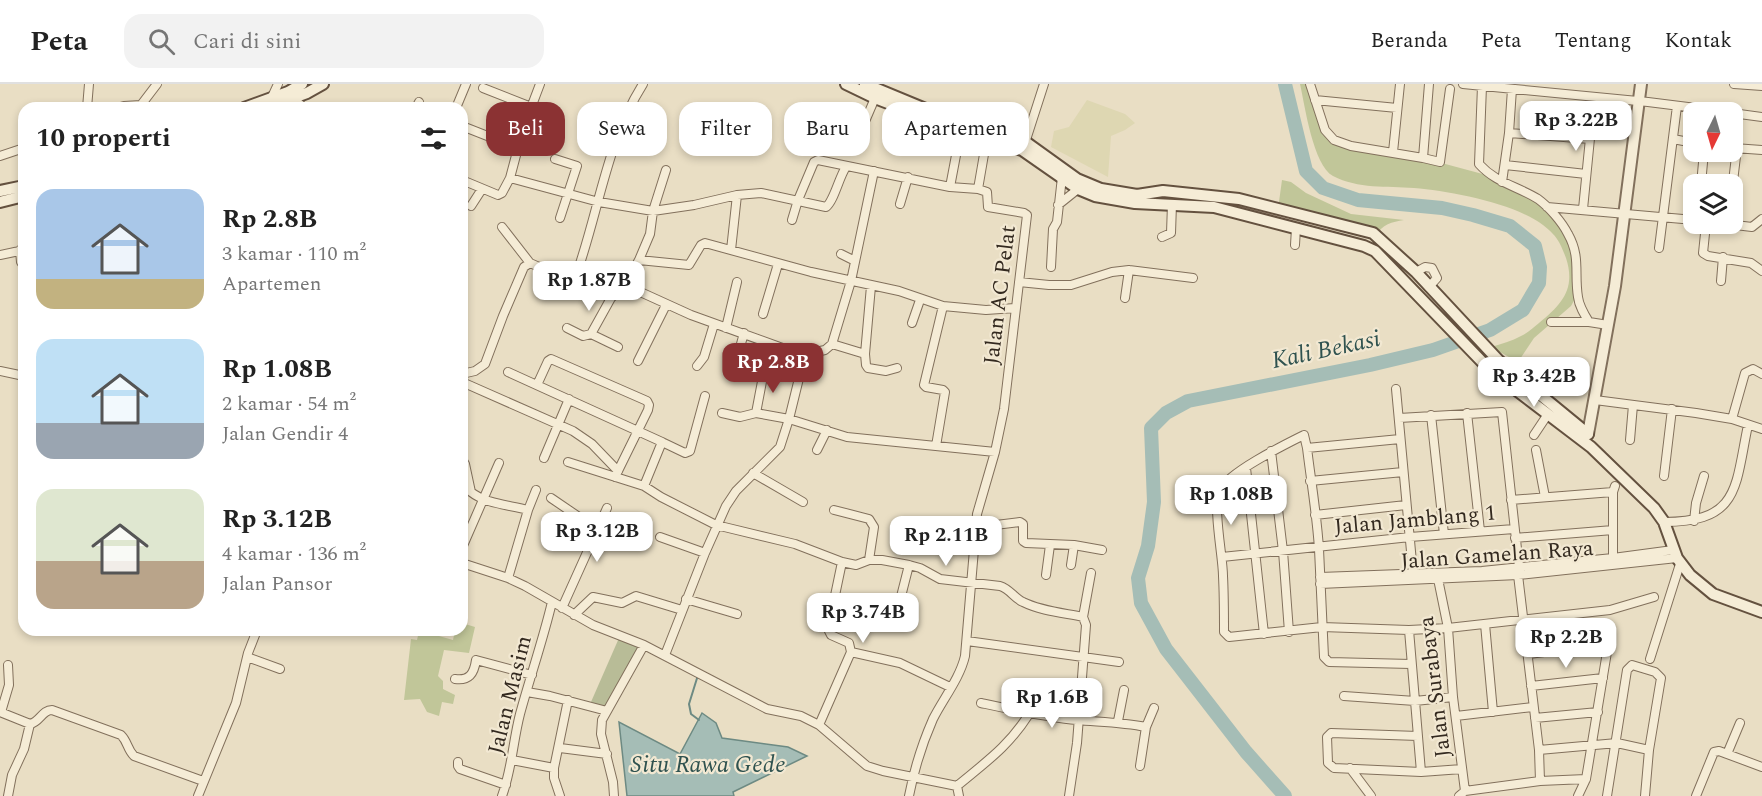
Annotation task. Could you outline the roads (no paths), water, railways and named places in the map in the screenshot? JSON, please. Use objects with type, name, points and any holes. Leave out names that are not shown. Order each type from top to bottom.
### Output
[{"type":"main road","points":[[272,102],[302,84]]},
{"type":"main road","points":[[276,102],[293,99],[323,84]]},
{"type":"main road","points":[[846,84],[892,102]]},
{"type":"main road","points":[[866,84],[883,98],[898,102]]},
{"type":"main road","points":[[1584,437],[1595,400],[1608,325],[1641,84]]},
{"type":"main road","points":[[1029,149],[1077,179],[1101,189],[1137,195],[1163,191],[1239,199],[1373,233],[1416,272],[1513,379],[1548,414],[1584,437]]},
{"type":"main road","points":[[1029,150],[1078,189],[1095,196],[1114,201],[1214,207],[1364,246],[1375,251],[1490,370],[1513,379],[1584,437],[1591,447],[1654,508],[1664,522],[1677,557],[1690,575],[1713,594],[1762,612]]},
{"type":"main road","points":[[0,191],[18,187]]},
{"type":"main road","points":[[0,202],[18,198]]},
{"type":"main road","points":[[1275,223],[1278,209]]},
{"type":"street","points":[[88,102],[89,84]]},
{"type":"street","points":[[143,102],[157,84]]},
{"type":"street","points":[[270,102],[277,84]]},
{"type":"street","points":[[458,102],[466,84]]},
{"type":"street","points":[[534,102],[540,84]]},
{"type":"street","points":[[574,281],[585,253],[618,135],[643,84]]},
{"type":"street","points":[[1029,130],[1044,84]]},
{"type":"street","points":[[1310,84],[1325,130],[1334,140],[1351,146],[1440,162],[1450,89]]},
{"type":"street","points":[[1393,152],[1400,84]]},
{"type":"street","points":[[1423,158],[1429,84]]},
{"type":"street","points":[[1463,84],[1512,89],[1525,87],[1594,98],[1683,107]]},
{"type":"street","points":[[1734,84],[1762,86]]},
{"type":"street","points":[[1482,86],[1479,164],[1490,176],[1538,200],[1547,207],[1568,234],[1576,256],[1577,295],[1588,322]]},
{"type":"street","points":[[483,88],[519,102]]},
{"type":"street","points":[[1503,182],[1512,89]]},
{"type":"street","points":[[870,119],[883,98]]},
{"type":"street","points":[[1583,209],[1594,98]]},
{"type":"street","points":[[293,99],[297,102]]},
{"type":"street","points":[[1315,100],[1397,108]]},
{"type":"street","points":[[1659,248],[1677,106]]},
{"type":"street","points":[[1743,115],[1762,117]]},
{"type":"street","points":[[468,128],[486,135]]},
{"type":"street","points":[[1509,133],[1590,139]]},
{"type":"street","points":[[1673,140],[1683,141]]},
{"type":"street","points":[[1743,149],[1762,150]]},
{"type":"street","points":[[0,156],[18,150]]},
{"type":"street","points":[[468,183],[500,195],[510,178],[516,156]]},
{"type":"street","points":[[950,187],[956,156]]},
{"type":"street","points":[[792,220],[798,200],[816,161],[908,177],[950,187],[978,189],[984,156]]},
{"type":"street","points":[[555,159],[577,166],[560,218]]},
{"type":"street","points":[[1504,165],[1586,174]]},
{"type":"street","points":[[510,178],[599,202],[653,211],[737,195],[761,193],[828,206],[846,167]]},
{"type":"street","points":[[591,334],[611,298],[625,285],[639,260],[652,226],[653,211],[666,170]]},
{"type":"street","points":[[665,656],[716,525],[731,498],[780,447],[803,362],[811,353],[828,349],[832,344],[851,281],[874,171]]},
{"type":"street","points":[[900,204],[908,177]]},
{"type":"street","points":[[1051,267],[1053,229],[1058,222],[1062,177]]},
{"type":"street","points":[[471,206],[482,189]]},
{"type":"street","name":"Jalan AC Pelat","points":[[909,796],[912,777],[926,737],[964,662],[975,528],[980,500],[995,452],[1007,393],[1027,215],[988,207],[988,193],[978,189]]},
{"type":"street","points":[[1058,205],[1078,189]]},
{"type":"street","points":[[731,250],[737,195]]},
{"type":"street","points":[[1162,237],[1171,233],[1172,204]]},
{"type":"street","points":[[1547,207],[1683,219]]},
{"type":"street","points":[[1743,226],[1752,227],[1762,219]]},
{"type":"street","points":[[502,227],[530,263],[611,298]]},
{"type":"street","points":[[1296,228],[1296,245]]},
{"type":"street","points":[[1705,234],[1703,253],[1708,256],[1751,263],[1762,271]]},
{"type":"street","points":[[639,260],[689,265],[702,244],[898,291],[944,306],[986,310],[1015,308]]},
{"type":"street","points":[[0,255],[18,251]]},
{"type":"street","points":[[841,254],[855,261]]},
{"type":"street","points":[[1721,280],[1723,257]]},
{"type":"street","points":[[468,373],[485,364],[524,267],[530,263]]},
{"type":"street","points":[[763,314],[778,264]]},
{"type":"street","points":[[1019,282],[1071,285],[1112,272],[1129,270],[1193,278]]},
{"type":"street","points":[[1125,298],[1129,270]]},
{"type":"street","points":[[726,328],[737,282]]},
{"type":"street","points":[[625,285],[666,305],[788,350],[803,362]]},
{"type":"street","points":[[871,286],[866,365],[868,368],[886,371],[897,368]]},
{"type":"street","points":[[912,323],[920,300]]},
{"type":"street","points":[[638,361],[666,305]]},
{"type":"street","points":[[936,446],[945,392],[924,385],[944,306]]},
{"type":"street","points":[[1551,322],[1588,322],[1608,325]]},
{"type":"street","points":[[697,366],[704,357],[714,324]]},
{"type":"street","points":[[567,328],[584,336],[591,334],[618,347]]},
{"type":"street","points":[[737,358],[744,333]]},
{"type":"street","points":[[832,344],[865,354]]},
{"type":"street","points":[[537,385],[548,361],[554,359],[647,401],[648,410],[616,474]]},
{"type":"street","points":[[1732,419],[1745,373],[1753,369],[1762,374]]},
{"type":"street","points":[[0,371],[18,375]]},
{"type":"street","points":[[756,413],[764,371]]},
{"type":"street","points":[[508,372],[685,453],[690,452],[705,396]]},
{"type":"street","points":[[468,385],[583,436],[616,474]]},
{"type":"street","points":[[1396,389],[1406,505],[1418,575]]},
{"type":"street","points":[[544,458],[569,399]]},
{"type":"street","points":[[1595,400],[1732,419],[1762,429]]},
{"type":"street","points":[[1630,440],[1633,405]]},
{"type":"street","points":[[1664,476],[1672,409]]},
{"type":"street","points":[[1399,418],[1502,412],[1539,750],[1540,781]]},
{"type":"street","points":[[722,413],[740,417],[756,413],[789,419],[847,437],[995,452]]},
{"type":"street","points":[[1467,413],[1480,531]]},
{"type":"street","points":[[1534,435],[1548,414]]},
{"type":"street","points":[[1431,415],[1444,534]]},
{"type":"street","points":[[1664,522],[1694,521],[1716,512],[1730,499],[1748,425]]},
{"type":"street","points":[[817,450],[827,430]]},
{"type":"street","points":[[1411,664],[1329,662],[1324,657],[1322,627],[1319,548],[1304,435],[1271,451],[1224,484],[1218,492],[1218,520],[1225,635],[1229,637],[1322,627],[1409,630],[1448,628],[1610,610],[1654,597]]},
{"type":"street","points":[[1307,448],[1400,439]]},
{"type":"street","points":[[644,486],[662,442]]},
{"type":"street","points":[[1536,450],[1545,497]]},
{"type":"street","points":[[1271,451],[1283,551],[1289,632]]},
{"type":"street","points":[[568,462],[616,474],[644,486],[716,525],[795,544],[842,562],[856,565],[869,560],[882,560],[920,568],[940,579],[1006,588],[1017,598],[1030,605],[1083,617]]},
{"type":"street","points":[[468,535],[499,463]]},
{"type":"street","points":[[1246,468],[1264,634]]},
{"type":"street","points":[[1310,481],[1403,472]]},
{"type":"street","points":[[753,473],[803,502]]},
{"type":"street","points":[[1694,521],[1696,503],[1704,476]]},
{"type":"street","points":[[468,478],[471,492],[484,499],[528,510]]},
{"type":"street","points":[[1511,500],[1614,489],[1613,562]]},
{"type":"street","points":[[508,578],[536,490]]},
{"type":"street","points":[[551,498],[598,530]]},
{"type":"street","points":[[1315,515],[1406,505]]},
{"type":"street","points":[[562,608],[607,508]]},
{"type":"street","points":[[834,510],[869,519],[872,522],[874,527],[869,560]]},
{"type":"street","points":[[943,542],[943,536],[947,531],[1022,522],[1024,542],[1074,545],[1102,550]]},
{"type":"street","name":"Jalan Jamblang 1","points":[[1222,557],[1410,537],[1514,529]]},
{"type":"street","points":[[1515,538],[1613,530]]},
{"type":"street","points":[[660,537],[705,553]]},
{"type":"street","points":[[1046,575],[1050,545]]},
{"type":"street","points":[[1071,565],[1074,545]]},
{"type":"street","points":[[1650,659],[1677,557]]},
{"type":"street","name":"Jalan Gamelan Raya","points":[[1320,580],[1519,571],[1677,557]]},
{"type":"street","points":[[819,724],[851,652],[849,643],[831,635],[828,629],[842,562]]},
{"type":"street","points":[[468,565],[508,578],[607,633],[644,645],[767,709],[801,716],[819,724],[867,766],[957,786]]},
{"type":"street","points":[[894,624],[909,565]]},
{"type":"street","points":[[1069,796],[1075,759],[1086,625],[1083,617],[1091,573]]},
{"type":"street","name":"Jalan Surabaya","points":[[1437,575],[1448,628],[1453,698],[1462,769],[1460,795]]},
{"type":"street","points":[[574,615],[593,597],[622,603],[636,596],[682,610]]},
{"type":"street","points":[[686,599],[737,614]]},
{"type":"street","name":"Jalan Masim","points":[[502,796],[512,760],[520,716],[552,602]]},
{"type":"street","points":[[1485,624],[1493,712]]},
{"type":"street","points":[[1409,630],[1421,772]]},
{"type":"street","points":[[198,796],[236,703],[247,657],[255,636]]},
{"type":"street","points":[[967,641],[1119,662]]},
{"type":"street","points":[[1529,654],[1604,644],[1608,648],[1586,779],[1578,796]]},
{"type":"street","points":[[614,796],[601,734],[602,720],[644,645]]},
{"type":"street","points":[[851,652],[900,663],[950,687]]},
{"type":"street","points":[[247,657],[280,669]]},
{"type":"street","points":[[455,679],[469,678],[476,660],[532,675]]},
{"type":"street","points":[[9,665],[9,685],[1,712],[30,724],[35,723],[46,711],[52,710],[121,735],[127,740],[129,752],[134,756],[203,782]]},
{"type":"street","points":[[1607,796],[1627,670],[1635,665],[1655,672],[1661,681],[1649,750],[1645,796]]},
{"type":"street","points":[[1532,686],[1604,678]]},
{"type":"street","points":[[1118,722],[1124,690]]},
{"type":"street","points":[[527,692],[607,711]]},
{"type":"street","points":[[1344,696],[1415,701],[1453,698]]},
{"type":"street","points":[[560,796],[554,768],[560,748],[568,700]]},
{"type":"street","points":[[981,703],[1029,714],[1118,722],[1146,727]]},
{"type":"street","points":[[1456,716],[1533,707]]},
{"type":"street","points":[[1140,766],[1146,727],[1154,708]]},
{"type":"street","points":[[1535,718],[1598,712]]},
{"type":"street","points":[[957,786],[1003,749],[1029,714]]},
{"type":"street","points":[[1727,754],[1740,723]]},
{"type":"street","points":[[8,796],[12,775],[24,749],[30,724]]},
{"type":"street","points":[[1418,736],[1330,733],[1327,740],[1330,766],[1421,772],[1462,769]]},
{"type":"street","points":[[1539,750],[1617,743],[1649,750]]},
{"type":"street","points":[[560,748],[607,754]]},
{"type":"street","points":[[1696,796],[1712,754],[1716,751],[1762,766]]},
{"type":"street","points":[[512,760],[554,768]]},
{"type":"street","points":[[458,762],[460,769],[506,785]]},
{"type":"street","points":[[1350,768],[1371,796]]},
{"type":"street","points":[[1460,795],[1540,781],[1586,779]]},
{"type":"street","points":[[957,786],[959,796]]},
{"type":"water","name":"Situ Rawa Gede","points":[[702,713],[716,723],[722,738],[788,747],[807,756],[733,792],[734,796],[627,796],[619,722],[680,754]]},
{"type":"waterway","name":"Kali Bekasi","points":[[1285,84],[1306,171],[1323,188],[1358,200],[1442,208],[1510,226],[1535,246],[1540,267],[1539,283],[1523,310],[1490,330],[1433,350],[1370,365],[1188,401],[1166,413],[1151,428],[1154,502],[1148,546],[1138,578],[1141,603],[1166,649],[1246,752],[1285,796]]},
{"type":"waterway","points":[[698,675],[689,704],[691,714],[699,720]]}]
